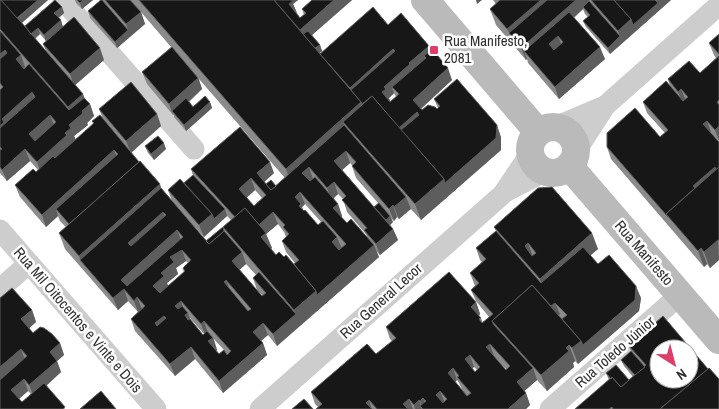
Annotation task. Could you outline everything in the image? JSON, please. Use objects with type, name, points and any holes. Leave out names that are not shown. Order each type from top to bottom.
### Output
[{"type":"main road","name":"Rua Manifesto","points":[[425,0],[552,150],[719,340]]},
{"type":"street","points":[[63,0],[194,149]]},
{"type":"street","name":"Rua General Lecor","points":[[552,150],[605,106],[719,5]]},
{"type":"street","name":"Rua General Lecor","points":[[260,409],[552,150],[605,106]]},
{"type":"street","name":"Rua Mil Oitocentos e Vinte e Dois","points":[[0,230],[156,409]]},
{"type":"street","points":[[0,289],[28,264]]},
{"type":"street","name":"Rua Toledo Júnior","points":[[550,409],[680,294]]},
{"type":"building","points":[[0,0],[83,94],[68,107],[0,29]]},
{"type":"building","points":[[1,0],[38,0],[17,18]]},
{"type":"building","points":[[55,0],[62,7],[54,13],[61,20],[44,35],[38,28],[31,34],[25,26]]},
{"type":"building","points":[[101,0],[128,30],[115,42],[88,11]]},
{"type":"building","points":[[105,0],[130,0],[141,12],[126,24]]},
{"type":"building","points":[[139,0],[274,0],[361,102],[286,169]]},
{"type":"building","points":[[274,0],[293,1],[289,4],[300,18],[306,13],[302,9],[312,0],[334,0],[300,30]]},
{"type":"building","points":[[500,0],[541,0],[507,29],[490,9]]},
{"type":"building","points":[[547,0],[576,0],[521,48],[509,33]]},
{"type":"building","points":[[591,0],[614,0],[631,19],[618,31]]},
{"type":"building","points":[[614,0],[655,0],[658,3],[633,25],[631,19]]},
{"type":"building","points":[[589,1],[620,36],[608,48],[583,21],[590,15],[583,7]]},
{"type":"building","points":[[373,7],[388,25],[401,13],[429,46],[384,87],[386,89],[382,92],[390,102],[399,94],[392,87],[426,58],[424,56],[432,49],[448,68],[413,100],[422,110],[428,105],[437,109],[440,106],[434,99],[457,79],[497,125],[496,138],[445,183],[444,179],[401,130],[419,115],[417,112],[399,128],[372,96],[362,104],[351,90],[395,51],[393,49],[350,88],[320,54]]},
{"type":"building","points":[[569,12],[600,47],[555,87],[524,51]],"holes":[[[558,36],[563,42],[554,50],[549,44]]]},
{"type":"building","points":[[74,17],[100,48],[70,74],[43,44]]},
{"type":"building","points":[[0,31],[21,55],[16,59],[24,69],[29,64],[69,110],[84,98],[90,104],[69,125],[71,128],[65,133],[67,135],[37,162],[25,149],[2,170],[0,167],[0,150],[2,149],[0,147],[0,128],[35,97],[32,92],[2,119],[4,122],[0,126],[0,90],[3,87],[0,83],[0,59],[7,53],[5,50],[0,54]],"holes":[[[50,115],[56,122],[35,141],[29,134]]]},
{"type":"building","points":[[308,31],[320,45],[315,48],[303,34]]},
{"type":"building","points":[[719,34],[719,54],[709,43]]},
{"type":"building","points":[[172,47],[198,78],[169,104],[142,72]]},
{"type":"building","points":[[719,56],[719,100],[717,102],[719,105],[719,126],[715,130],[707,121],[703,124],[719,142],[719,167],[708,177],[716,169],[715,167],[693,186],[695,188],[666,214],[668,217],[607,147],[607,133],[635,108],[660,137],[668,130],[643,102],[666,81],[683,101],[688,97],[681,89],[678,92],[668,79],[689,61],[700,73]]},
{"type":"building","points":[[131,82],[157,114],[126,141],[99,109]]},
{"type":"building","points":[[205,96],[210,102],[184,125],[172,111],[186,98],[193,107]]},
{"type":"building","points":[[372,96],[444,179],[415,204],[343,122]]},
{"type":"building","points":[[100,115],[139,162],[69,224],[56,209],[118,154],[114,150],[42,215],[15,185],[33,169],[36,172],[53,156],[55,158],[94,123],[92,121]]},
{"type":"building","points":[[344,125],[406,197],[389,209],[352,166],[356,162],[346,151],[334,161],[393,229],[376,244],[364,230],[367,228],[342,200],[346,196],[334,182],[327,188],[309,167],[302,173],[310,181],[315,177],[338,204],[333,208],[347,223],[351,219],[374,245],[317,295],[316,291],[294,264],[299,260],[282,241],[289,234],[283,227],[285,225],[273,212],[259,225],[245,208],[235,217],[191,169],[240,127],[270,162],[257,173],[271,190]],"holes":[[[251,178],[266,195],[254,206],[239,189]],[[300,192],[346,244],[339,250],[332,242],[337,237],[323,221],[318,225],[299,206],[301,204],[295,197]]]},
{"type":"building","points":[[158,136],[164,143],[151,154],[145,146]]},
{"type":"building","points":[[140,161],[160,184],[79,256],[59,233]]},
{"type":"building","points":[[719,167],[719,240],[704,252],[701,248],[698,251],[666,214]]},
{"type":"building","points":[[193,175],[225,209],[214,219],[212,214],[184,183]]},
{"type":"building","points":[[180,179],[212,214],[199,225],[168,190]]},
{"type":"building","points":[[271,180],[276,186],[271,190],[266,184]]},
{"type":"building","points":[[552,187],[592,233],[540,279],[494,227],[538,188]],"holes":[[[528,243],[536,253],[532,256],[525,246]]]},
{"type":"building","points":[[161,188],[209,244],[224,231],[242,252],[232,261],[262,296],[266,293],[253,278],[259,272],[296,314],[273,334],[263,323],[253,332],[263,343],[219,381],[191,347],[170,364],[131,319],[145,306],[137,297],[134,301],[124,289],[113,298],[80,260]],"holes":[[[163,212],[166,215],[131,246],[128,243]],[[177,230],[183,237],[127,286],[121,280]],[[182,250],[191,260],[183,268],[185,271],[160,293],[153,286],[164,276],[161,273],[174,262],[170,257]],[[226,280],[251,309],[248,311],[224,282]],[[181,301],[201,324],[204,321],[231,351],[227,355],[224,350],[219,354],[208,341],[213,338],[207,331],[203,335],[190,319],[188,320],[185,315],[188,313],[182,306],[178,309],[175,306]],[[164,316],[166,318],[157,326],[155,323]]]},
{"type":"building","points":[[379,203],[390,216],[386,220],[374,207]]},
{"type":"building","points":[[245,208],[266,233],[261,237],[276,255],[279,252],[284,257],[286,255],[316,291],[294,310],[223,227]]},
{"type":"building","points":[[223,227],[224,231],[209,244],[206,241]]},
{"type":"building","points":[[496,231],[541,283],[583,247],[598,264],[609,255],[636,286],[635,300],[583,345],[562,319],[567,315],[555,303],[551,306],[532,285],[492,321],[533,368],[517,382],[526,393],[508,409],[423,409],[420,406],[426,401],[423,398],[414,405],[409,399],[403,404],[408,409],[377,409],[369,400],[366,403],[372,409],[316,409],[322,404],[311,392],[367,344],[376,354],[396,338],[386,327],[449,272],[476,302],[471,307],[481,318],[479,319],[482,323],[493,314],[471,290],[479,283],[470,273],[486,259],[476,248]],"holes":[[[490,344],[510,366],[506,370],[486,347]],[[470,355],[480,367],[475,372],[465,359]],[[453,368],[459,376],[457,377],[471,393],[467,396],[448,373]],[[440,391],[447,399],[443,403],[436,395]]]},
{"type":"building","points":[[532,285],[581,341],[572,348],[569,345],[566,348],[569,351],[541,375],[492,321]]},
{"type":"building","points":[[12,288],[32,310],[21,319],[33,333],[40,327],[44,328],[60,343],[50,352],[57,361],[29,385],[24,379],[11,390],[22,402],[44,383],[65,407],[63,409],[0,409],[0,380],[27,356],[21,349],[0,367],[0,298]]},
{"type":"building","points":[[663,316],[683,339],[649,339],[649,389],[684,389],[660,409],[613,409],[612,407],[609,409],[575,409],[612,377],[621,387],[646,365],[629,346]]},
{"type":"building","points":[[631,351],[645,367],[635,375],[621,360]]},
{"type":"building","points":[[699,358],[708,369],[699,376]]},
{"type":"building","points":[[616,365],[629,380],[621,387],[606,373]]},
{"type":"building","points":[[709,368],[719,379],[719,409],[660,409],[684,389],[699,389],[699,376]]},
{"type":"building","points":[[101,391],[116,409],[80,409]]},
{"type":"building","points":[[304,399],[313,409],[292,409]]},
{"type":"place","name":"Rua Manifesto, 2081","points":[[434,50]]}]
